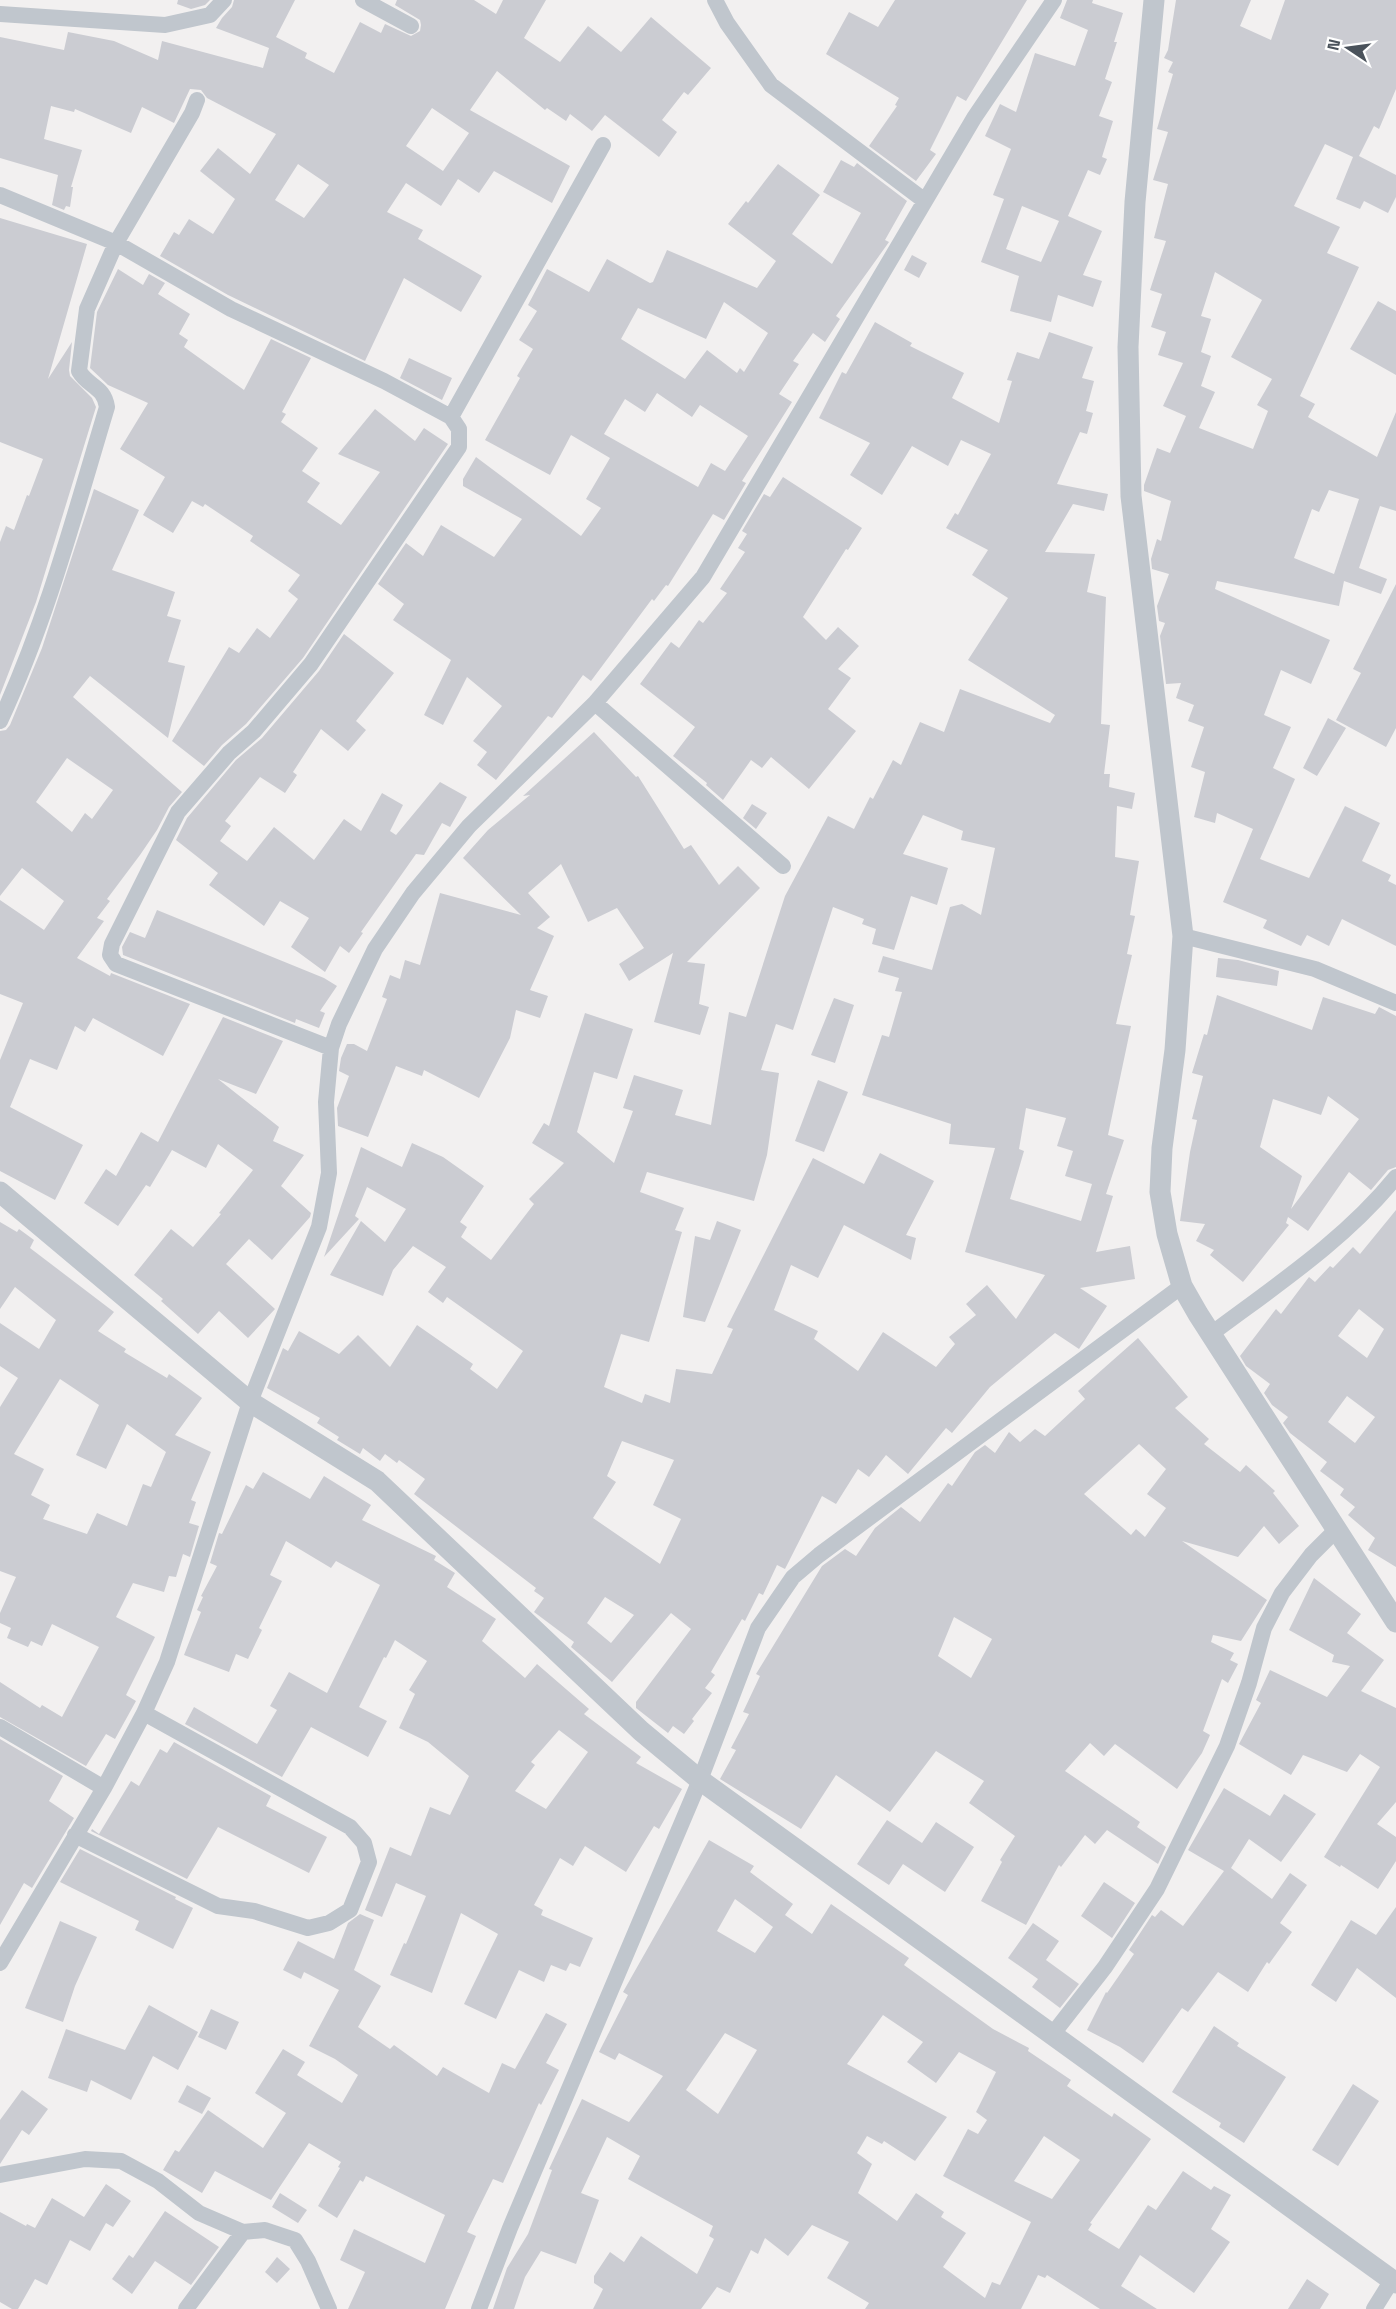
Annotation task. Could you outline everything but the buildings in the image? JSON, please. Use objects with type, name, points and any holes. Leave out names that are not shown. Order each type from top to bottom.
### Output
[{"type":"street","points":[[0,14],[165,25],[210,15],[224,0]]},
{"type":"street","points":[[363,0],[411,26]]},
{"type":"street","points":[[716,0],[727,23],[771,85],[925,201]]},
{"type":"street","points":[[0,1964],[104,1788],[144,1713],[167,1662],[250,1402],[320,1227],[329,1173],[326,1102],[331,1048],[339,1024],[375,949],[413,893],[469,826],[595,703],[703,577],[974,118],[1054,0]]},
{"type":"street","points":[[1154,0],[1134,213],[1128,347],[1131,496],[1183,936],[1175,1050],[1162,1148],[1160,1192],[1167,1234],[1182,1286],[1396,1622]]},
{"type":"street","points":[[0,721],[19,679],[50,596],[107,407],[102,392],[83,378],[79,371],[87,309],[116,243],[192,113],[197,100]]},
{"type":"street","points":[[451,417],[603,145]]},
{"type":"street","points":[[0,195],[116,243],[231,309],[384,381],[451,417],[459,429],[459,447],[311,664],[254,731],[230,753],[178,812],[112,944],[110,955],[116,964],[331,1048]]},
{"type":"street","points":[[595,703],[783,866]]},
{"type":"street","points":[[1183,936],[1314,969],[1396,1003]]},
{"type":"street","points":[[1211,1334],[1329,1245],[1379,1198],[1396,1177]]},
{"type":"street","points":[[0,1192],[250,1402],[377,1481],[641,1731],[700,1780],[1394,2282],[1374,2309]]},
{"type":"street","points":[[479,2309],[510,2228],[700,1780],[758,1628],[793,1577],[819,1555],[1182,1286]]},
{"type":"street","points":[[1052,2035],[1105,1967],[1156,1889],[1227,1746],[1249,1683],[1264,1628],[1282,1593],[1311,1555],[1336,1529]]},
{"type":"street","points":[[75,1835],[218,1906],[254,1911],[308,1928],[329,1923],[350,1910],[369,1862],[364,1843],[350,1827],[144,1713]]},
{"type":"street","points":[[0,1727],[104,1788]]},
{"type":"street","points":[[0,2175],[85,2159],[122,2161],[158,2181],[199,2213],[243,2232],[265,2230],[295,2241],[308,2260],[328,2309]]},
{"type":"street","points":[[186,2309],[243,2232]]}]
